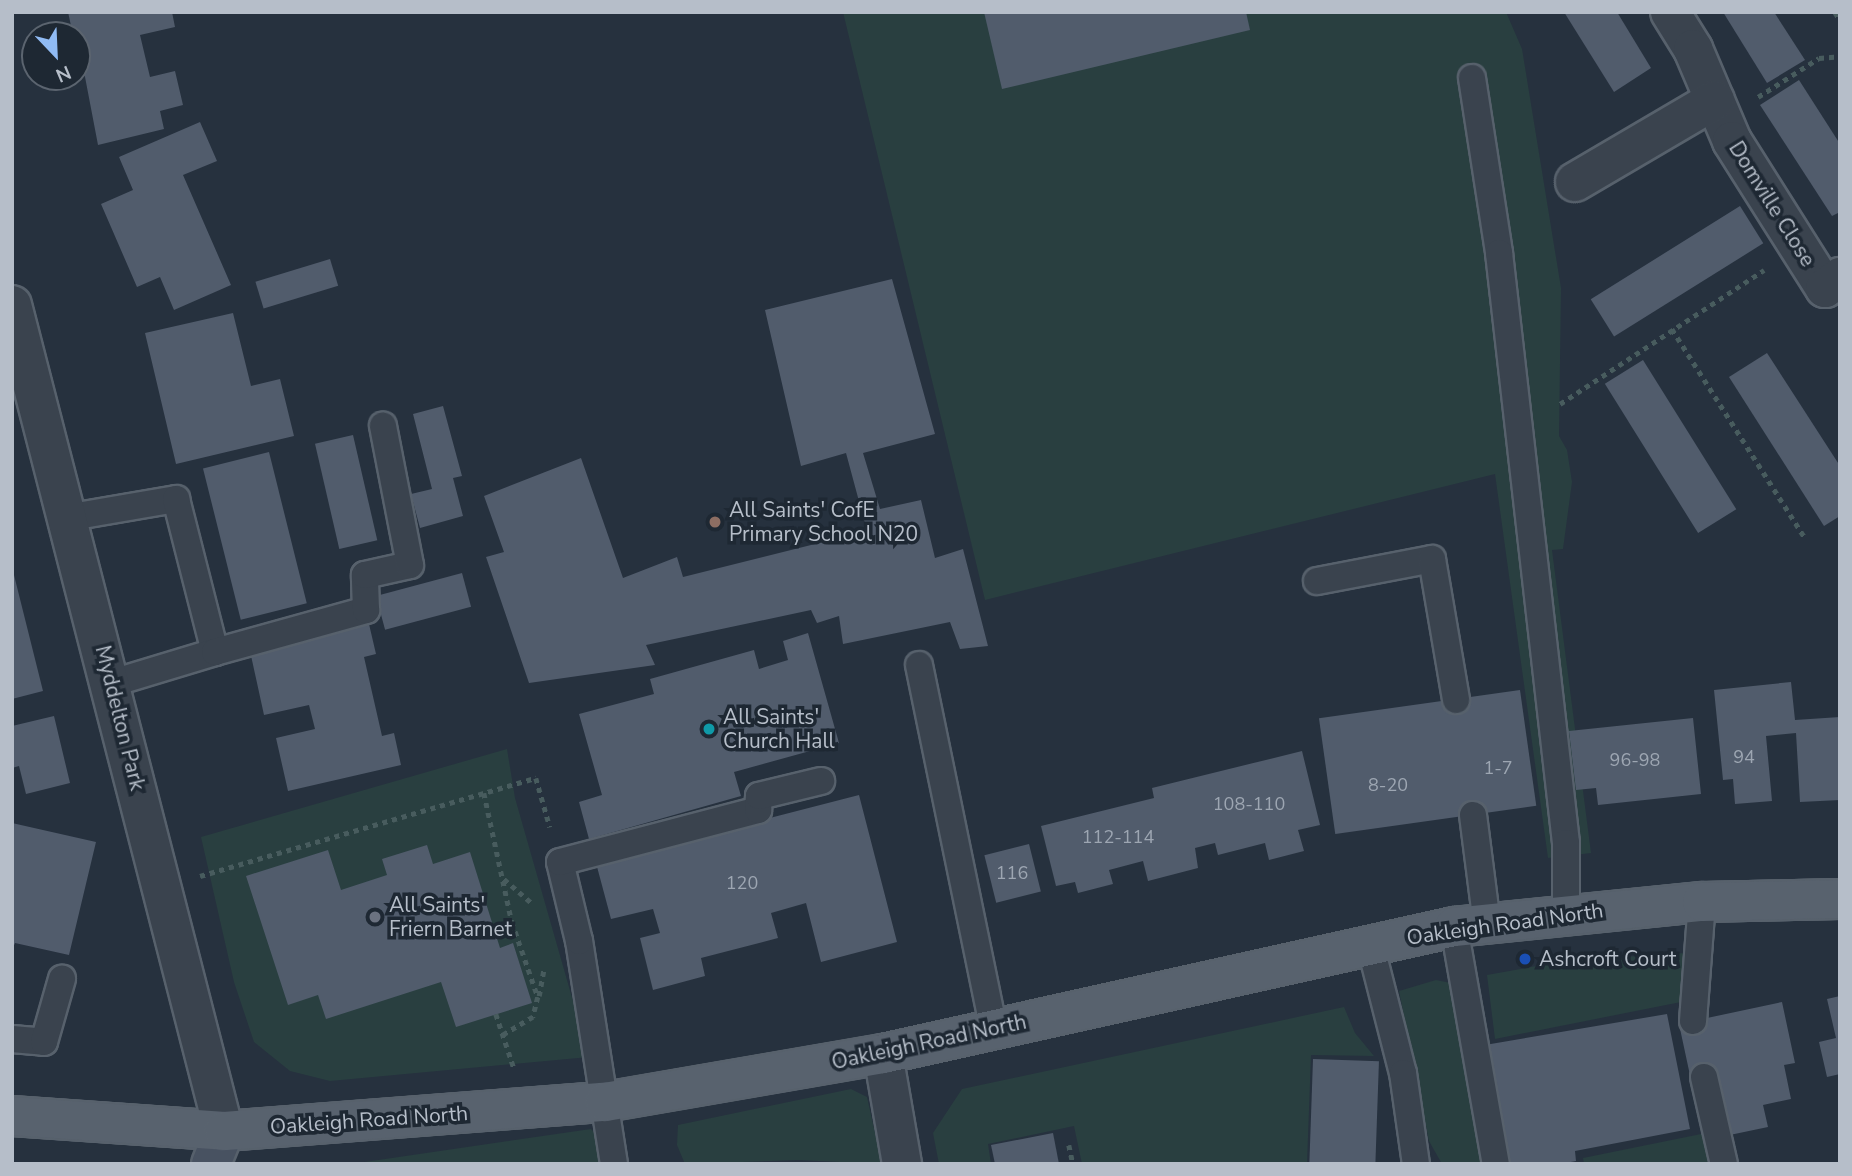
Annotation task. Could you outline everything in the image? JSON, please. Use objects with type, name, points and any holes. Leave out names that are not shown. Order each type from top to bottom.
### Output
[{"type":"main road","name":"Oakleigh Road North","points":[[12,1116],[217,1148],[528,1108],[605,1102],[883,1055],[1370,944],[1471,926],[1566,914],[1702,902],[1840,899]]},
{"type":"street","name":"Domville Close","points":[[1670,12],[1718,110],[1825,288],[1840,276]]},
{"type":"street","points":[[1575,183],[1718,110]]},
{"type":"street","name":"Myddelton Park","points":[[12,305],[65,518],[112,683],[163,887],[217,1148]]},
{"type":"street","points":[[883,1055],[902,1164]]},
{"type":"lane","points":[[1472,78],[1499,253],[1566,843],[1566,914]]},
{"type":"lane","points":[[112,683],[366,610],[365,575],[410,565],[383,426]]},
{"type":"lane","points":[[65,518],[176,499],[215,652]]},
{"type":"lane","points":[[1317,581],[1432,559],[1456,700]]},
{"type":"lane","points":[[919,665],[994,1029]]},
{"type":"lane","points":[[614,1164],[579,941],[560,862],[758,810],[759,796],[821,781]]},
{"type":"lane","points":[[1473,815],[1471,926],[1496,1164]]},
{"type":"lane","points":[[1693,1021],[1702,902]]},
{"type":"lane","points":[[1370,944],[1403,1073],[1416,1164]]},
{"type":"lane","points":[[12,1039],[44,1042],[62,979]]},
{"type":"lane","points":[[1704,1077],[1724,1164]]},
{"type":"path","points":[[1835,12],[1840,20]]},
{"type":"path","points":[[1718,110],[1819,58],[1840,56]]},
{"type":"path","points":[[1560,404],[1768,268]]},
{"type":"path","points":[[1672,329],[1804,536]]},
{"type":"path","points":[[163,887],[536,778],[560,862]]},
{"type":"path","points":[[484,793],[519,946],[538,997]]},
{"type":"path","points":[[503,878],[535,906]]},
{"type":"path","points":[[503,1035],[533,1017],[545,960]]},
{"type":"path","points":[[496,1014],[528,1108]]},
{"type":"path","points":[[1069,1145],[1073,1164]]},
{"type":"green space","points":[[843,12],[1506,12],[1522,49],[1561,288],[1559,436],[1567,450],[1572,482],[1563,549],[1552,550],[1591,853],[1548,858],[1495,474],[985,600]]},
{"type":"green space","points":[[507,749],[515,798],[589,1057],[330,1081],[290,1071],[254,1042],[234,982],[201,837]]},
{"type":"green space","points":[[1684,953],[1686,1001],[1495,1039],[1487,975],[1564,961]]},
{"type":"green space","points":[[1436,980],[1456,984],[1488,1164],[1442,1164],[1429,1141],[1399,991]]},
{"type":"green space","points":[[1344,1007],[1355,1033],[1374,1056],[1311,1055],[1307,1164],[1082,1164],[1074,1126],[988,1144],[991,1164],[939,1164],[933,1133],[962,1089]]},
{"type":"green space","points":[[851,1089],[867,1097],[882,1164],[798,1160],[685,1164],[677,1145],[678,1125]]},
{"type":"green space","points":[[591,1129],[606,1146],[606,1164],[351,1164]]},
{"type":"green space","points":[[1711,1132],[1717,1164],[1584,1164],[1583,1158]]},
{"type":"building","points":[[68,12],[172,12],[175,27],[140,35],[150,77],[175,71],[183,105],[160,111],[164,129],[98,145],[88,91],[91,91],[91,21],[70,21]]},
{"type":"building","points":[[984,12],[1246,12],[1250,30],[1002,89]]},
{"type":"building","points":[[1564,12],[1617,12],[1651,68],[1614,92]]},
{"type":"building","points":[[1723,12],[1774,12],[1805,60],[1767,83]]},
{"type":"building","points":[[1799,80],[1840,144],[1840,212],[1832,216],[1760,105]]},
{"type":"building","points":[[200,122],[217,161],[183,175],[231,285],[174,310],[160,277],[137,287],[101,204],[133,190],[119,157]]},
{"type":"building","points":[[1740,206],[1763,243],[1614,337],[1591,299]]},
{"type":"building","points":[[330,259],[338,286],[264,309],[255,282]]},
{"type":"building","points":[[892,279],[935,434],[863,453],[880,509],[921,500],[935,558],[963,549],[988,646],[960,649],[950,622],[843,644],[839,616],[817,623],[811,610],[646,645],[655,665],[529,683],[486,557],[504,552],[484,496],[581,458],[623,578],[677,557],[683,577],[867,531],[846,453],[801,466],[765,310]]},
{"type":"building","points":[[233,313],[251,386],[280,379],[294,436],[176,464],[145,333]]},
{"type":"building","points":[[1767,353],[1840,466],[1840,516],[1824,526],[1729,377]]},
{"type":"building","points":[[1643,360],[1736,509],[1698,533],[1605,384]]},
{"type":"building","points":[[443,406],[462,476],[453,478],[463,516],[420,528],[411,494],[432,489],[413,414]]},
{"type":"building","points":[[353,435],[377,540],[339,549],[315,444]]},
{"type":"building","points":[[269,452],[307,603],[241,620],[203,468]]},
{"type":"building","points":[[12,567],[43,691],[12,699]]},
{"type":"building","points":[[462,573],[471,607],[385,630],[376,596]]},
{"type":"building","points":[[369,624],[376,654],[364,657],[382,736],[394,733],[401,765],[288,791],[276,738],[315,729],[309,705],[264,715],[250,651]]},
{"type":"building","name":"All Saints' Church Hall","points":[[808,633],[839,743],[734,772],[741,796],[589,839],[579,802],[602,795],[579,714],[654,694],[650,679],[754,650],[759,669],[788,660],[783,641]]},
{"type":"building","points":[[1791,682],[1795,720],[1840,717],[1840,800],[1800,802],[1796,733],[1766,736],[1772,801],[1735,804],[1733,779],[1723,780],[1714,690]]},
{"type":"building","points":[[1520,690],[1536,806],[1335,834],[1319,718]]},
{"type":"building","points":[[54,716],[70,783],[26,794],[19,766],[12,768],[12,726]]},
{"type":"building","points":[[1693,718],[1701,794],[1598,805],[1596,788],[1576,790],[1569,731]]},
{"type":"building","points":[[1302,751],[1320,825],[1298,830],[1304,851],[1269,860],[1265,843],[1218,855],[1215,843],[1195,848],[1198,868],[1148,881],[1143,861],[1109,870],[1113,884],[1078,893],[1075,882],[1056,886],[1041,826],[1154,798],[1152,788]]},
{"type":"building","points":[[859,795],[897,942],[821,962],[806,903],[771,913],[778,938],[701,958],[705,976],[653,990],[640,938],[660,933],[653,909],[611,919],[596,863]]},
{"type":"building","points":[[12,823],[96,842],[69,955],[15,943],[12,950]]},
{"type":"building","points":[[1029,844],[1041,892],[996,903],[984,855]]},
{"type":"building","name":"All Saints' Friern Barnet","points":[[427,845],[433,864],[470,852],[500,948],[513,943],[532,1003],[456,1027],[441,982],[326,1019],[318,995],[288,1005],[246,876],[328,850],[341,890],[387,875],[382,859]]},
{"type":"building","points":[[1840,996],[1840,1074],[1827,1077],[1819,1042],[1836,1038],[1827,999]]},
{"type":"building","points":[[1782,1002],[1795,1063],[1784,1065],[1791,1099],[1763,1105],[1768,1127],[1725,1136],[1704,1077],[1691,1080],[1679,1024]]},
{"type":"building","points":[[1667,1014],[1690,1129],[1575,1151],[1576,1161],[1560,1164],[1502,1164],[1479,1046]]},
{"type":"building","points":[[1313,1059],[1379,1061],[1375,1164],[1309,1164]]},
{"type":"building","points":[[1053,1133],[1059,1164],[995,1164],[991,1145]]},
{"type":"place","name":"All Saints' CofE Primary School N20","points":[[715,522]]},
{"type":"place","name":"All Saints' Church Hall","points":[[709,729]]},
{"type":"place","name":"All Saints' Friern Barnet","points":[[375,917]]},
{"type":"place","name":"Ashcroft Court","points":[[1525,959]]}]
